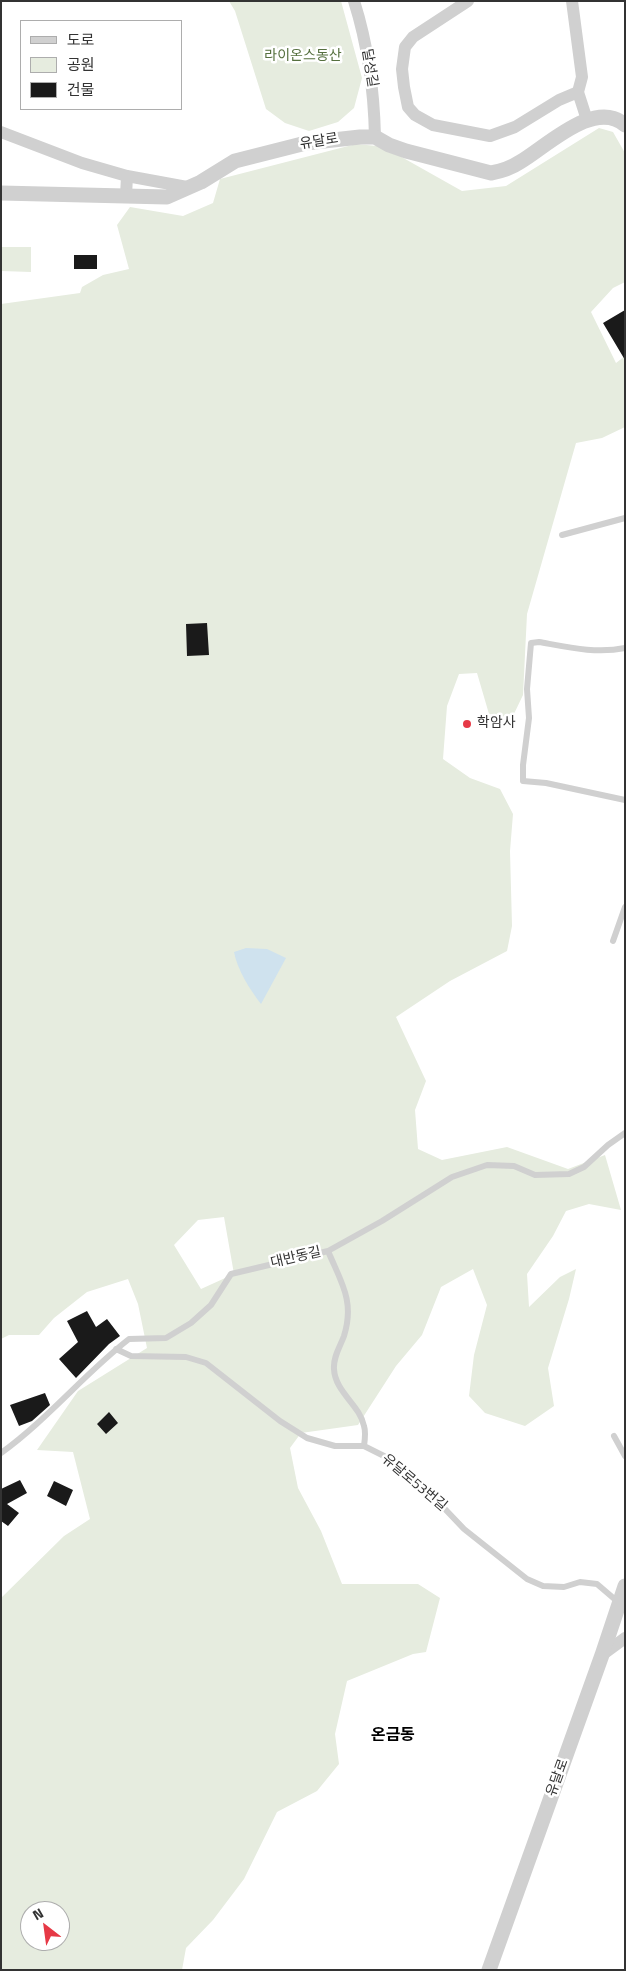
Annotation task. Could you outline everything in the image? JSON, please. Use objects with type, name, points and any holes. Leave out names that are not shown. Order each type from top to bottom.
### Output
[{"type":"street","name":"달성길","points":[[354,1],[364,36],[371,76],[376,137]]},
{"type":"street","points":[[468,1],[413,37],[405,47],[402,69],[404,87],[408,107],[415,116],[433,125],[490,136],[515,126],[559,100],[578,92]]},
{"type":"street","points":[[572,1],[582,77],[578,92],[587,120]]},
{"type":"street","name":"유달로","points":[[1,192],[167,197],[201,182],[236,161],[306,143],[347,137],[376,137],[388,145],[406,151],[491,173],[501,171],[520,162],[561,134],[587,120],[606,116],[614,118],[625,125]]},
{"type":"street","points":[[1,132],[82,164],[128,176],[187,187]]},
{"type":"street","points":[[126,196],[128,176]]},
{"type":"street","name":"유달로","points":[[489,1970],[622,1603],[625,1586]]},
{"type":"street","points":[[602,1656],[625,1638]]},
{"type":"lane","points":[[562,535],[625,518]]},
{"type":"lane","points":[[625,648],[611,651],[593,651],[539,642],[531,643],[527,689],[529,718],[523,780],[625,800]]},
{"type":"lane","points":[[613,941],[625,907]]},
{"type":"lane","name":"대반동길","points":[[1,1453],[46,1417],[88,1374],[130,1338],[166,1338],[191,1323],[211,1306],[231,1274],[328,1251],[382,1221],[452,1177],[487,1165],[514,1166],[535,1175],[569,1174],[584,1167],[608,1145],[625,1133]]},
{"type":"lane","points":[[328,1251],[346,1293],[349,1313],[344,1336],[336,1354],[334,1370],[341,1388],[360,1415],[364,1426],[364,1446]]},
{"type":"lane","name":"유달로53번길","points":[[116,1349],[131,1356],[186,1358],[206,1363],[280,1421],[307,1438],[335,1446],[364,1446],[388,1458],[444,1508],[464,1529],[527,1579],[543,1586],[564,1587],[580,1582],[597,1584],[622,1603]]},
{"type":"lane","points":[[614,1436],[625,1456]]},
{"type":"green space","name":"라이온스동산","points":[[229,1],[341,1],[362,78],[354,108],[338,122],[309,131],[285,123],[266,109],[235,11]]},
{"type":"green space","points":[[599,128],[613,132],[625,153],[625,282],[613,288],[591,312],[616,363],[625,356],[625,427],[602,438],[576,443],[527,614],[523,695],[512,718],[489,714],[477,673],[459,674],[447,706],[443,759],[470,778],[500,789],[513,814],[510,851],[512,926],[507,951],[450,981],[396,1017],[426,1081],[415,1110],[418,1149],[442,1160],[507,1147],[568,1169],[605,1155],[621,1210],[589,1204],[566,1211],[553,1236],[527,1274],[529,1307],[560,1277],[576,1269],[548,1368],[554,1406],[525,1426],[485,1413],[469,1396],[474,1355],[487,1305],[473,1269],[441,1287],[422,1335],[396,1366],[358,1425],[301,1433],[290,1448],[298,1488],[321,1531],[342,1584],[418,1584],[440,1598],[426,1652],[413,1654],[347,1681],[335,1734],[339,1764],[317,1791],[277,1812],[244,1879],[213,1920],[186,1948],[182,1970],[1,1970],[1,1598],[64,1536],[90,1519],[73,1452],[37,1450],[78,1391],[147,1348],[138,1304],[128,1279],[87,1292],[54,1318],[39,1335],[9,1335],[1,1339],[1,304],[80,293],[82,287],[103,275],[129,269],[117,225],[130,207],[183,216],[213,203],[220,179],[356,144],[377,146],[398,155],[462,191],[506,186]],"holes":[[[224,1217],[234,1274],[201,1289],[174,1245],[198,1220]]]},
{"type":"green space","points":[[1,247],[31,247],[31,272],[1,271]]},
{"type":"water","points":[[246,948],[267,949],[286,958],[261,1004],[244,979],[234,952]]},
{"type":"building","points":[[74,255],[97,255],[97,269],[74,269]]},
{"type":"building","points":[[625,310],[625,360],[603,323]]},
{"type":"building","points":[[207,623],[209,655],[187,656],[186,624]]},
{"type":"building","points":[[87,1311],[96,1327],[107,1319],[120,1336],[109,1344],[76,1378],[59,1359],[78,1342],[67,1321]]},
{"type":"building","points":[[45,1393],[50,1405],[32,1421],[19,1426],[10,1405]]},
{"type":"building","points":[[109,1412],[118,1423],[106,1434],[97,1424]]},
{"type":"building","points":[[20,1480],[27,1493],[7,1504],[19,1513],[8,1526],[1,1521],[1,1489]]},
{"type":"building","points":[[54,1481],[73,1490],[66,1506],[47,1496]]},
{"type":"place","name":"학암사","points":[[467,724]]},
{"type":"district","name":"온금동","points":[[393,1736]]}]
